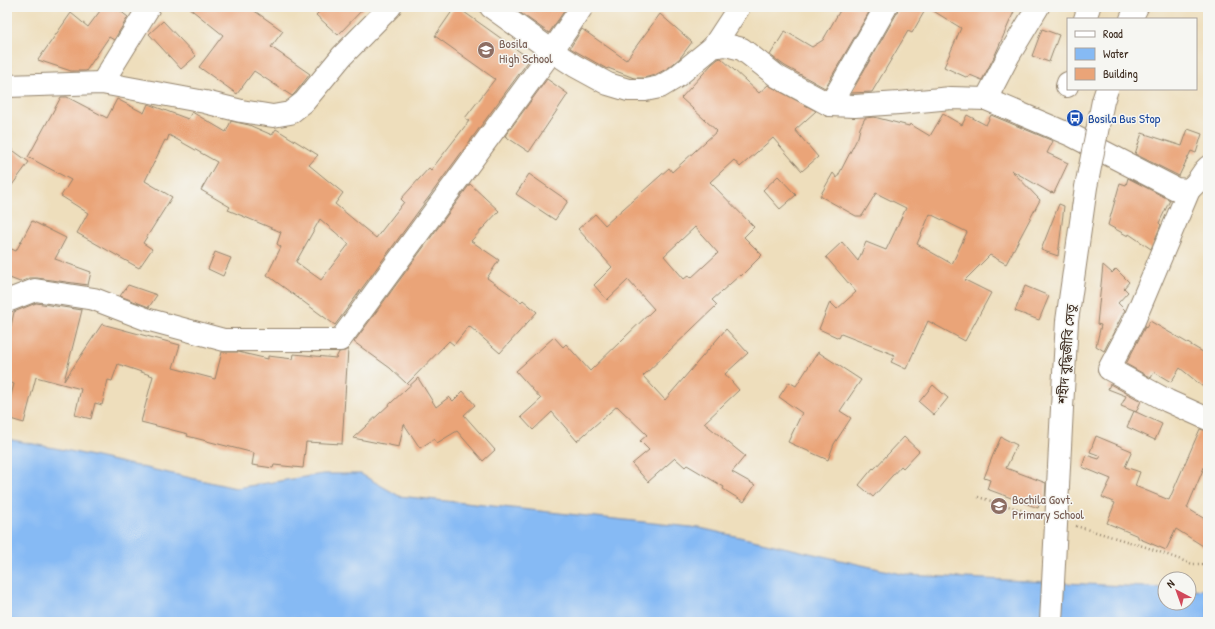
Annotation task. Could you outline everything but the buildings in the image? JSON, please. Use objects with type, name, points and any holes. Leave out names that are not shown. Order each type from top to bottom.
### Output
[{"type":"street","points":[[102,83],[149,7]]},
{"type":"street","points":[[491,7],[575,66],[608,84],[628,90],[645,90],[660,87],[675,78],[712,47],[739,7]]},
{"type":"street","points":[[7,301],[35,290],[94,300],[146,318],[224,340],[340,340],[552,51],[582,7]]},
{"type":"street","points":[[830,105],[886,7]]},
{"type":"street","points":[[986,99],[1009,55],[1038,7]]},
{"type":"street","points":[[1085,18],[1089,7]]},
{"type":"street","points":[[1132,18],[1137,7]]},
{"type":"street","points":[[7,86],[102,83],[272,116],[290,113],[304,102],[342,56],[387,8]]},
{"type":"street","points":[[712,47],[726,45],[742,49],[778,76],[830,105],[855,106],[951,98],[986,99],[1073,136],[1176,189],[1189,190]]},
{"type":"street","name":"শহীদ বুদ্ধিজীবি সেতু","points":[[1052,622],[1067,321],[1086,187],[1103,101],[1107,90]]},
{"type":"street","points":[[1208,167],[1189,190],[1133,323],[1109,369],[1168,401],[1208,419]]},
{"type":"path","points":[[978,497],[1039,515]]},
{"type":"path","points":[[1069,524],[1146,547],[1192,564],[1208,564]]},
{"type":"water","points":[[7,439],[65,450],[236,488],[323,474],[361,474],[399,496],[700,528],[906,575],[1157,588],[1157,611],[1197,611],[1197,589],[1208,590],[1208,622],[7,622]]},
{"type":"place","name":"Bosila High School","points":[[486,50]]},
{"type":"place","name":"Bosila Bus Stop","points":[[1075,118]]},
{"type":"place","name":"Bochila Govt. Primary School","points":[[999,506]]}]
